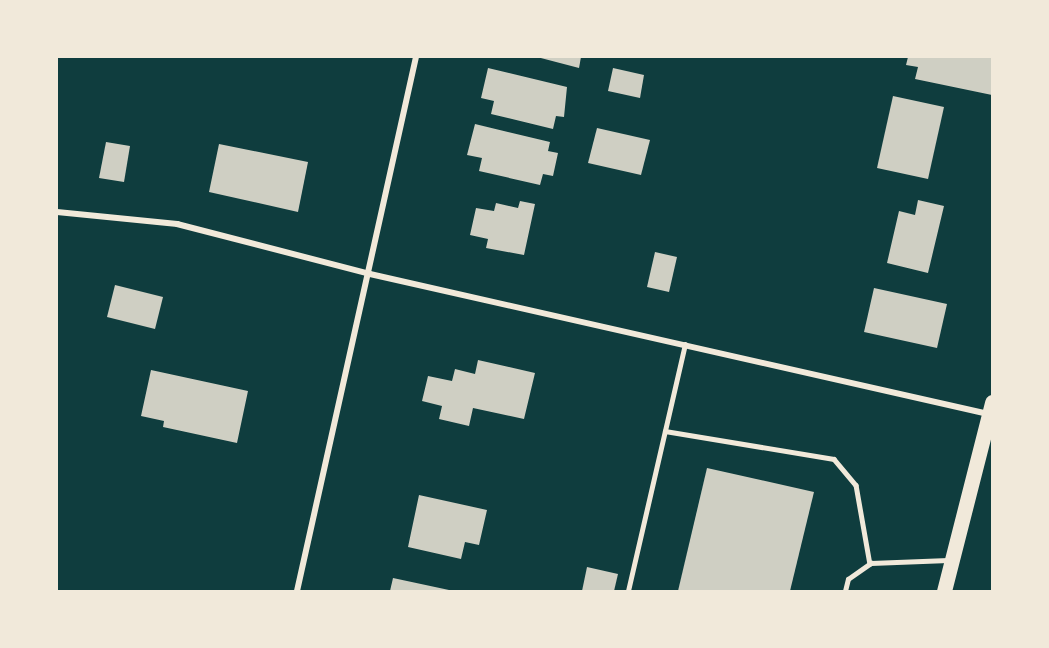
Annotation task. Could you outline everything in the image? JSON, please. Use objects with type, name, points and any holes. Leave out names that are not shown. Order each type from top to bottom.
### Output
[{"type":"main road","points":[[944,591],[990,408]]},
{"type":"street","points":[[297,591],[370,274],[416,57]]},
{"type":"street","points":[[57,212],[177,224],[370,274],[685,345],[990,408]]},
{"type":"lane","points":[[628,591],[685,345]]},
{"type":"lane","points":[[665,431],[834,459],[856,485],[870,564]]},
{"type":"lane","points":[[845,591],[848,579],[870,564],[952,560]]},
{"type":"building","points":[[537,57],[581,57],[579,68]]},
{"type":"building","points":[[908,57],[992,57],[992,95],[915,79],[918,67],[906,65]]},
{"type":"building","points":[[488,68],[567,87],[564,117],[556,116],[553,129],[491,114],[494,101],[481,98]]},
{"type":"building","points":[[613,68],[644,75],[640,98],[608,91]]},
{"type":"building","points":[[893,96],[944,107],[928,179],[877,168]]},
{"type":"building","points":[[475,124],[550,142],[548,151],[558,153],[553,176],[543,174],[540,185],[479,171],[482,158],[467,155]]},
{"type":"building","points":[[597,128],[650,140],[641,175],[588,163]]},
{"type":"building","points":[[106,142],[130,146],[124,182],[99,178]]},
{"type":"building","points":[[219,144],[308,162],[298,212],[209,192]]},
{"type":"building","points":[[918,200],[944,206],[928,273],[887,263],[899,211],[915,215]]},
{"type":"building","points":[[520,201],[535,204],[524,255],[486,248],[488,239],[470,235],[476,208],[494,211],[496,203],[518,208]]},
{"type":"building","points":[[655,252],[677,257],[669,292],[647,287]]},
{"type":"building","points":[[115,285],[163,297],[155,329],[107,317]]},
{"type":"building","points":[[874,288],[947,304],[937,348],[864,332]]},
{"type":"building","points":[[478,360],[535,373],[524,419],[473,408],[469,426],[439,419],[442,406],[422,401],[428,376],[452,381],[455,369],[475,374]]},
{"type":"building","points":[[151,370],[248,391],[237,443],[163,427],[164,421],[141,416]]},
{"type":"building","points":[[707,468],[814,492],[790,591],[678,591]]},
{"type":"building","points":[[419,495],[487,510],[479,545],[465,542],[461,559],[408,547]]},
{"type":"building","points":[[587,567],[618,574],[614,591],[582,591]]},
{"type":"building","points":[[393,578],[449,590],[449,591],[390,591]]}]
